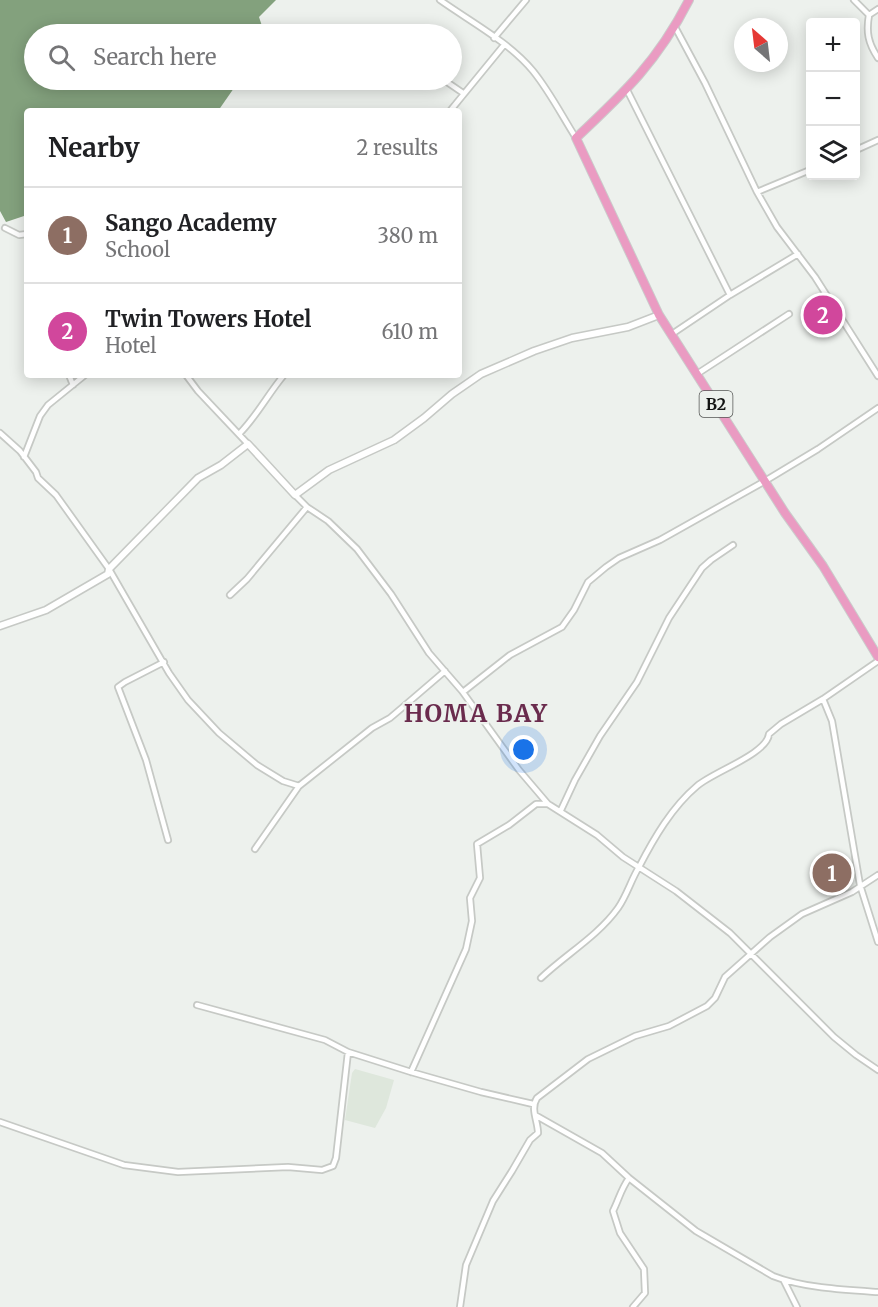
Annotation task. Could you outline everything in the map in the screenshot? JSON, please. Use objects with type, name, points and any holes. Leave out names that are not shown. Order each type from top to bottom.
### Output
[{"type":"highway","points":[[576,138],[627,90],[655,57],[675,27],[688,0]]},
{"type":"highway","name":"B2","points":[[576,138],[659,315],[765,481],[823,566],[878,657]]},
{"type":"street","points":[[440,0],[504,45],[533,71],[576,138]]},
{"type":"street","points":[[494,38],[526,0]]},
{"type":"street","points":[[854,0],[869,15]]},
{"type":"street","points":[[878,9],[869,15],[866,32],[878,58]]},
{"type":"street","points":[[675,27],[777,227],[798,254],[878,376]]},
{"type":"street","points":[[452,108],[504,45]]},
{"type":"street","points":[[459,90],[463,93]]},
{"type":"street","points":[[627,90],[730,295]]},
{"type":"street","points":[[860,148],[878,140]]},
{"type":"street","points":[[758,192],[806,172]]},
{"type":"street","points":[[5,228],[20,235],[24,234]]},
{"type":"street","points":[[672,334],[730,295],[798,254]]},
{"type":"street","points":[[697,374],[789,314]]},
{"type":"street","points":[[295,495],[329,470],[394,440],[452,394],[482,374],[534,351],[572,338],[628,327],[659,315]]},
{"type":"street","points":[[70,378],[73,385]]},
{"type":"street","points":[[24,457],[40,416],[48,405],[81,378]]},
{"type":"street","points":[[188,378],[198,392],[295,495],[307,507],[328,521],[357,549],[391,594],[429,653],[462,691],[519,770],[548,804],[561,810],[638,868],[693,904],[752,953],[834,1037],[878,1070]]},
{"type":"street","points":[[239,434],[255,417],[271,389],[281,378]]},
{"type":"street","points":[[462,691],[510,655],[562,627],[574,610],[588,582],[619,558],[660,540],[765,481],[818,449],[878,408]]},
{"type":"street","points":[[0,433],[24,457],[38,478],[56,495],[109,569],[169,673],[188,699],[219,733],[257,765],[283,781],[299,786]]},
{"type":"street","points":[[0,626],[46,610],[108,574],[109,569],[198,478],[221,465],[248,444]]},
{"type":"street","points":[[230,595],[307,507]]},
{"type":"street","points":[[561,810],[600,736],[637,682],[662,629],[702,568],[720,553],[733,546]]},
{"type":"street","points":[[540,978],[606,922],[618,908],[638,868],[665,824],[697,785],[758,750],[781,724],[823,699],[878,661]]},
{"type":"street","points":[[164,662],[118,687],[146,760],[168,840]]},
{"type":"street","points":[[255,849],[299,786],[372,728],[390,718],[445,671]]},
{"type":"street","points":[[823,699],[832,721],[860,885],[878,942]]},
{"type":"street","points":[[411,1072],[466,949],[472,921],[470,898],[480,878],[477,844],[509,825],[536,804],[548,804]]},
{"type":"street","points":[[460,1307],[466,1265],[493,1202],[530,1140],[538,1133],[533,1104],[537,1098],[588,1059],[635,1036],[669,1026],[707,1006],[715,998],[725,977],[770,937],[802,914],[852,891],[878,874]]},
{"type":"street","points":[[197,1005],[324,1040],[348,1052],[411,1072],[533,1104]]},
{"type":"street","points":[[0,1122],[124,1165],[145,1169],[178,1172],[288,1167],[327,1170],[333,1166],[336,1158],[348,1052]]},
{"type":"street","points":[[535,1115],[602,1153],[629,1178],[696,1231],[773,1276],[784,1281],[878,1292]]},
{"type":"street","points":[[629,1178],[621,1189],[613,1211],[620,1233],[644,1269],[645,1293],[633,1307]]},
{"type":"street","points":[[784,1281],[797,1307]]},
{"type":"shaded area","points":[[0,0],[276,0],[259,17],[261,24],[24,24],[24,90],[233,90],[220,108],[24,108],[24,216],[6,222],[0,211]]},
{"type":"shaded area","points":[[355,1069],[394,1080],[386,1108],[375,1128],[345,1120],[352,1073]]},
{"type":"place","name":"Twin Towers Hotel","points":[[823,315]]},
{"type":"place","name":"Sango Academy","points":[[832,873]]},
{"type":"district","name":"HOMA BAY","points":[[476,714]]}]
